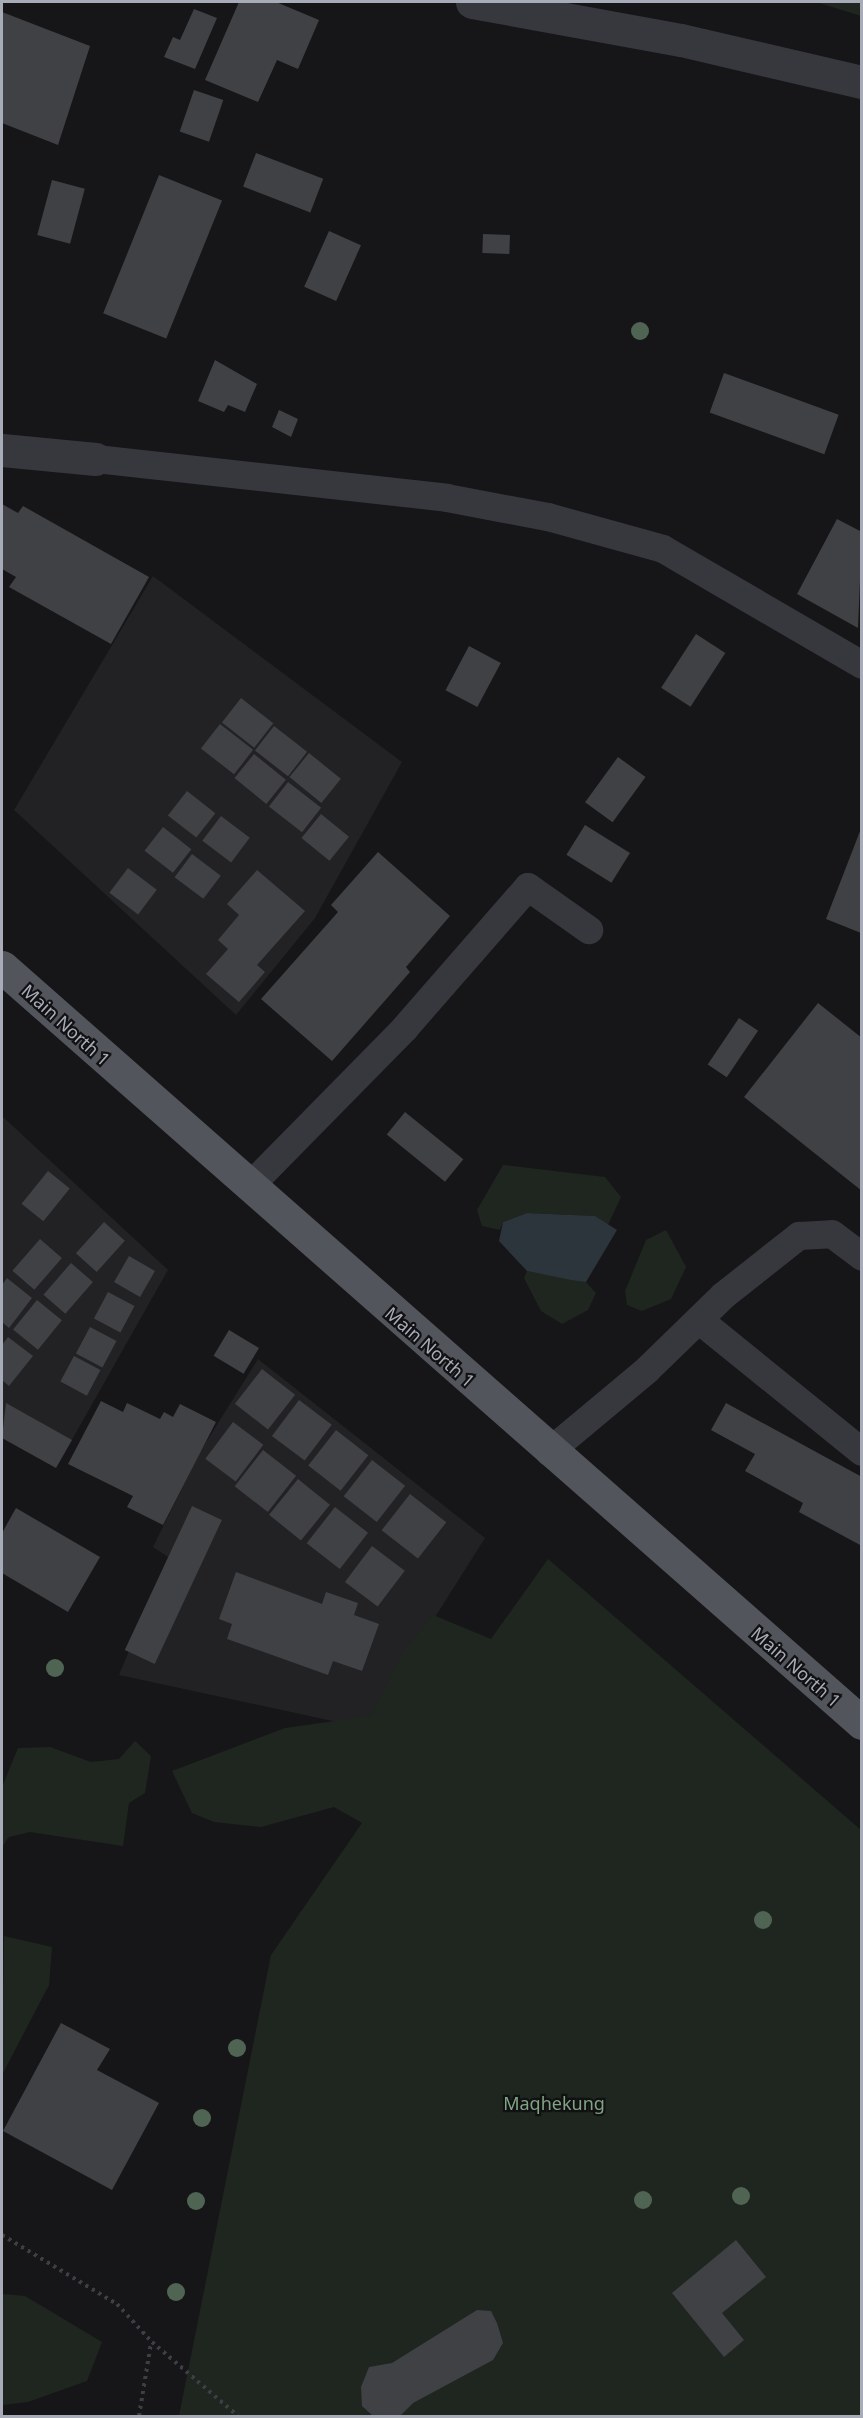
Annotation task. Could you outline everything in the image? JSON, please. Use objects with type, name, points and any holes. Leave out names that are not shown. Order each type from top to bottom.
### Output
[{"type":"main road","name":"Main North 1","points":[[2,967],[549,1452],[861,1723]]},
{"type":"street","points":[[478,2],[681,40],[861,82]]},
{"type":"street","points":[[2,450],[96,459]]},
{"type":"lane","points":[[96,459],[447,498],[571,524],[663,549],[859,659]]},
{"type":"lane","points":[[249,1187],[405,1028],[528,887],[589,930]]},
{"type":"lane","points":[[549,1452],[699,1320],[799,1236],[832,1234],[861,1257]]},
{"type":"lane","points":[[699,1320],[861,1452]]},
{"type":"path","points":[[2,2235],[117,2304],[152,2342],[238,2416]]},
{"type":"path","points":[[139,2416],[152,2342]]},
{"type":"shaded area","points":[[153,576],[402,762],[315,918],[236,1015],[14,810]]},
{"type":"shaded area","points":[[2,1116],[168,1270],[56,1468],[2,1438]]},
{"type":"shaded area","points":[[527,1213],[595,1216],[617,1230],[586,1282],[571,1280],[527,1271],[499,1241],[503,1222]]},
{"type":"shaded area","points":[[258,1359],[485,1538],[365,1728],[119,1675],[168,1557],[153,1547],[200,1452]]},
{"type":"green space","points":[[816,2],[861,2],[861,16]]},
{"type":"green space","points":[[503,1165],[605,1177],[621,1197],[608,1225],[594,1216],[527,1213],[503,1222],[500,1230],[482,1226],[477,1210]]},
{"type":"green space","points":[[666,1230],[686,1267],[671,1299],[642,1311],[627,1305],[625,1291],[646,1240]]},
{"type":"green space","points":[[527,1271],[586,1282],[596,1293],[588,1310],[562,1324],[541,1311],[524,1278]]},
{"type":"green space","name":"Maqhekung","points":[[548,1559],[861,1830],[861,2416],[179,2416],[271,1955],[362,1823],[334,1807],[261,1827],[214,1822],[192,1813],[172,1771],[285,1728],[371,1716],[403,1652],[433,1615],[491,1639]]},
{"type":"green space","points":[[135,1741],[151,1756],[145,1793],[129,1803],[123,1846],[30,1832],[9,1837],[2,1847],[2,1787],[18,1748],[50,1747],[91,1762],[119,1759]]},
{"type":"green space","points":[[4,1936],[52,1947],[49,1985],[2,2075]]},
{"type":"green space","points":[[3,2294],[25,2296],[102,2342],[87,2381],[28,2402],[3,2405]]},
{"type":"building","points":[[239,2],[276,2],[319,20],[298,69],[277,60],[258,102],[205,80]]},
{"type":"building","points":[[194,9],[217,18],[195,69],[164,57],[173,37],[180,40]]},
{"type":"building","points":[[2,12],[90,46],[58,145],[2,123]]},
{"type":"building","points":[[194,90],[223,100],[209,142],[180,132]]},
{"type":"building","points":[[256,153],[323,179],[310,212],[243,187]]},
{"type":"building","points":[[159,175],[222,200],[166,339],[103,313]]},
{"type":"building","points":[[52,180],[85,189],[70,244],[37,235]]},
{"type":"building","points":[[329,231],[361,245],[336,301],[304,287]]},
{"type":"building","points":[[483,234],[510,235],[509,254],[482,253]]},
{"type":"building","points":[[215,360],[257,384],[245,412],[228,405],[224,412],[198,401]]},
{"type":"building","points":[[724,373],[839,415],[824,454],[710,412]]},
{"type":"building","points":[[279,410],[298,419],[291,437],[272,427]]},
{"type":"building","points":[[2,504],[18,513],[23,506],[149,577],[111,644],[9,587],[16,577],[2,569]]},
{"type":"building","points":[[837,519],[862,532],[858,628],[797,594]]},
{"type":"building","points":[[696,634],[725,653],[690,707],[661,688]]},
{"type":"building","points":[[469,646],[501,663],[477,707],[446,690]]},
{"type":"building","points":[[241,698],[273,723],[254,748],[222,722]]},
{"type":"building","points":[[220,724],[253,750],[234,774],[201,748]]},
{"type":"building","points":[[274,726],[307,752],[288,776],[255,750]]},
{"type":"building","points":[[309,753],[341,779],[321,803],[289,777]]},
{"type":"building","points":[[254,754],[286,780],[266,804],[234,778]]},
{"type":"building","points":[[618,757],[646,777],[613,822],[585,802]]},
{"type":"building","points":[[288,782],[321,808],[302,832],[269,806]]},
{"type":"building","points":[[187,791],[215,813],[196,838],[168,815]]},
{"type":"building","points":[[321,814],[349,837],[329,861],[301,838]]},
{"type":"building","points":[[221,816],[250,838],[231,862],[202,841]]},
{"type":"building","points":[[585,825],[630,853],[611,883],[566,855]]},
{"type":"building","points":[[862,826],[862,932],[861,933],[826,919]]},
{"type":"building","points":[[163,827],[191,849],[173,873],[145,851]]},
{"type":"building","points":[[378,852],[450,916],[406,967],[410,972],[332,1061],[261,999],[338,912],[331,905]]},
{"type":"building","points":[[192,854],[221,876],[203,899],[175,877]]},
{"type":"building","points":[[128,868],[157,890],[138,914],[109,893]]},
{"type":"building","points":[[257,870],[305,911],[257,965],[265,972],[239,1002],[206,974],[228,949],[218,940],[239,915],[227,904]]},
{"type":"building","points":[[818,1003],[862,1038],[862,1191],[744,1097]]},
{"type":"building","points":[[739,1018],[758,1031],[727,1077],[708,1064]]},
{"type":"building","points":[[405,1112],[463,1159],[445,1182],[387,1135]]},
{"type":"building","points":[[48,1171],[70,1189],[43,1221],[22,1204]]},
{"type":"building","points":[[104,1222],[125,1241],[97,1272],[76,1253]]},
{"type":"building","points":[[40,1239],[62,1258],[34,1290],[12,1271]]},
{"type":"building","points":[[129,1256],[155,1271],[140,1297],[114,1282]]},
{"type":"building","points":[[71,1263],[93,1282],[65,1314],[43,1295]]},
{"type":"building","points":[[7,1278],[32,1298],[9,1328],[2,1322],[2,1285]]},
{"type":"building","points":[[108,1292],[134,1306],[120,1333],[94,1318]]},
{"type":"building","points":[[37,1300],[62,1320],[38,1350],[13,1330]]},
{"type":"building","points":[[90,1327],[116,1341],[102,1368],[76,1353]]},
{"type":"building","points":[[229,1330],[259,1348],[244,1374],[214,1356]]},
{"type":"building","points":[[8,1337],[33,1356],[9,1386],[2,1380],[2,1345]]},
{"type":"building","points":[[74,1356],[100,1370],[87,1396],[60,1382]]},
{"type":"building","points":[[262,1369],[295,1395],[268,1430],[235,1404]]},
{"type":"building","points":[[299,1400],[332,1425],[305,1461],[272,1436]]},
{"type":"building","points":[[101,1401],[123,1412],[127,1403],[160,1419],[164,1412],[173,1417],[180,1404],[216,1422],[163,1525],[127,1507],[133,1496],[68,1464]]},
{"type":"building","points":[[6,1403],[72,1440],[56,1468],[2,1438]]},
{"type":"building","points":[[726,1403],[862,1477],[862,1546],[799,1512],[803,1503],[745,1471],[755,1454],[711,1430]]},
{"type":"building","points":[[233,1422],[263,1445],[236,1482],[205,1459]]},
{"type":"building","points":[[336,1430],[368,1455],[341,1491],[308,1465]]},
{"type":"building","points":[[263,1450],[296,1476],[268,1512],[235,1486]]},
{"type":"building","points":[[372,1460],[405,1486],[377,1522],[344,1496]]},
{"type":"building","points":[[298,1479],[330,1505],[301,1541],[269,1515]]},
{"type":"building","points":[[410,1494],[446,1522],[418,1559],[382,1530]]},
{"type":"building","points":[[192,1506],[222,1520],[155,1664],[125,1650]]},
{"type":"building","points":[[335,1507],[368,1533],[340,1569],[307,1543]]},
{"type":"building","points":[[16,1508],[100,1557],[68,1612],[2,1573],[2,1533]]},
{"type":"building","points":[[372,1546],[405,1571],[378,1607],[345,1582]]},
{"type":"building","points":[[236,1572],[322,1604],[326,1592],[358,1603],[354,1615],[379,1624],[362,1671],[333,1661],[328,1675],[227,1639],[232,1624],[219,1619]]},
{"type":"building","points":[[61,2023],[110,2049],[97,2070],[159,2103],[112,2190],[3,2131]]},
{"type":"building","points":[[736,2240],[766,2277],[722,2313],[744,2340],[724,2357],[672,2293]]},
{"type":"building","points":[[477,2310],[491,2311],[497,2323],[503,2343],[493,2360],[413,2403],[400,2416],[373,2416],[362,2406],[361,2387],[369,2367],[392,2363]]}]
